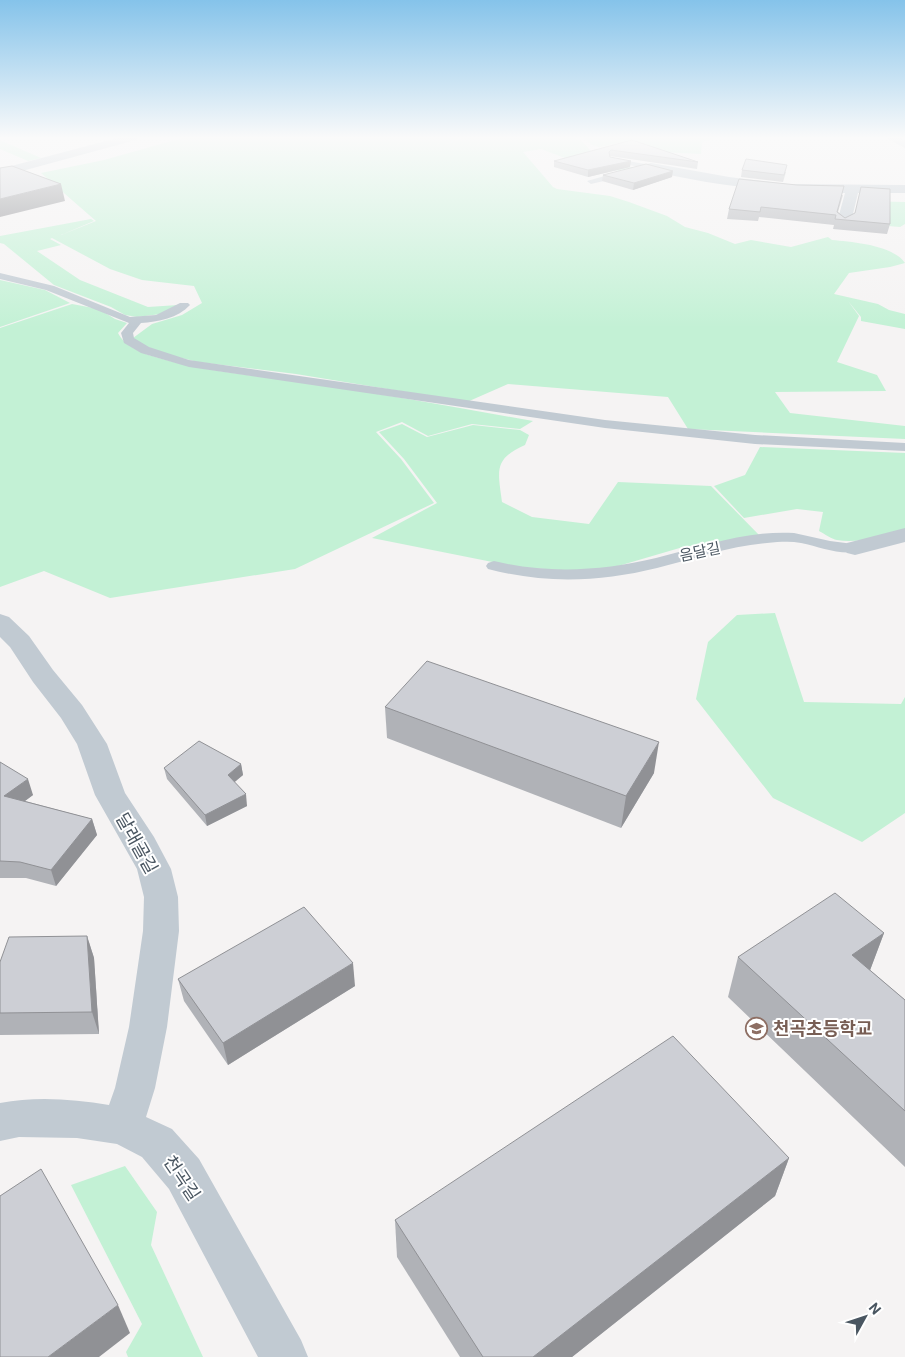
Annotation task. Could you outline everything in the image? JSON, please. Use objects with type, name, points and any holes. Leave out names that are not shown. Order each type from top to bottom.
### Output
[{"type":"street","points":[[844,222],[849,201]]},
{"type":"street","name":"음달길","points":[[855,548],[905,535]]},
{"type":"street","name":"달래골길","points":[[0,622],[20,642],[43,676],[72,712],[92,744],[110,796],[142,846],[154,869],[161,897],[161,931],[148,1027],[135,1088],[122,1126]]},
{"type":"street","name":"천곡길","points":[[0,1122],[19,1118],[77,1119],[122,1126],[157,1143],[184,1174],[284,1357]]},
{"type":"lane","points":[[0,276],[50,288],[103,309],[120,318],[137,320],[165,316],[176,312],[184,305]]},
{"type":"lane","points":[[137,320],[127,333],[128,340],[137,347],[159,356],[193,364],[290,377],[515,413],[634,429],[741,438],[905,447]]},
{"type":"lane","name":"음달길","points":[[494,566],[511,571],[576,574],[612,572],[738,544],[788,537],[811,540],[835,547],[855,548]]},
{"type":"green space","points":[[73,201],[627,201],[667,216],[685,227],[708,233],[735,244],[751,240],[791,247],[828,237],[832,240],[882,248],[899,257],[905,263],[849,273],[834,294],[878,304],[889,310],[905,314],[905,329],[861,321],[861,317],[848,301],[859,316],[837,362],[877,375],[886,391],[775,392],[790,413],[905,426],[905,439],[688,429],[668,397],[508,384],[467,402],[296,374],[198,362],[165,354],[143,345],[133,338],[152,324],[182,315],[202,303],[194,286],[142,280],[110,269],[52,238],[50,239],[61,245],[37,251],[80,280],[148,307],[178,305],[161,314],[137,317],[125,315],[111,307],[54,285],[4,244],[0,243],[0,236],[91,219],[94,221],[61,235],[96,221]]},
{"type":"green space","points":[[862,201],[905,202],[905,224],[900,227],[853,223]]},
{"type":"green space","points":[[0,280],[45,290],[70,303],[0,327]]},
{"type":"green space","points":[[72,304],[99,309],[115,319],[127,323],[118,333],[130,346],[141,352],[178,363],[217,371],[316,384],[533,421],[520,429],[472,424],[428,436],[402,422],[376,432],[401,459],[434,503],[295,569],[110,598],[44,571],[0,587],[0,328]]},
{"type":"green space","points":[[402,424],[427,437],[473,425],[520,430],[529,435],[525,445],[507,455],[503,461],[500,467],[499,482],[502,502],[532,517],[589,524],[618,482],[711,486],[760,536],[683,547],[608,569],[573,571],[518,567],[372,538],[437,503],[404,459],[379,432]]},
{"type":"green space","points":[[760,447],[905,453],[905,529],[872,538],[845,541],[830,538],[819,531],[823,512],[797,509],[744,518],[714,486],[745,475]]},
{"type":"green space","points":[[775,613],[804,702],[901,704],[905,697],[905,813],[862,842],[773,798],[696,699],[708,642],[737,615]]},
{"type":"green space","points":[[125,1166],[157,1212],[151,1245],[203,1357],[128,1357],[126,1352],[142,1324],[71,1185]]},
{"type":"building","points":[[732,201],[840,201],[837,212],[845,218],[855,213],[858,201],[890,201],[890,224],[835,219],[836,215],[761,207],[760,212],[729,209]]},
{"type":"building","points":[[427,661],[659,742],[626,796],[385,707]]},
{"type":"building","points":[[199,741],[241,764],[228,775],[246,794],[205,815],[164,768]]},
{"type":"building","points":[[0,762],[28,779],[4,796],[92,819],[51,870],[20,862],[0,861]]},
{"type":"building","points":[[835,893],[884,933],[852,955],[905,1000],[905,1111],[738,957]]},
{"type":"building","points":[[304,907],[353,963],[223,1043],[178,979]]},
{"type":"building","points":[[87,936],[92,1012],[0,1013],[0,962],[9,937]]},
{"type":"building","points":[[673,1036],[789,1158],[533,1357],[483,1357],[395,1220]]},
{"type":"building","points":[[41,1169],[118,1305],[48,1357],[0,1357],[0,1196]]},
{"type":"place","name":"천곡초등학교","points":[[757,1028]]}]
